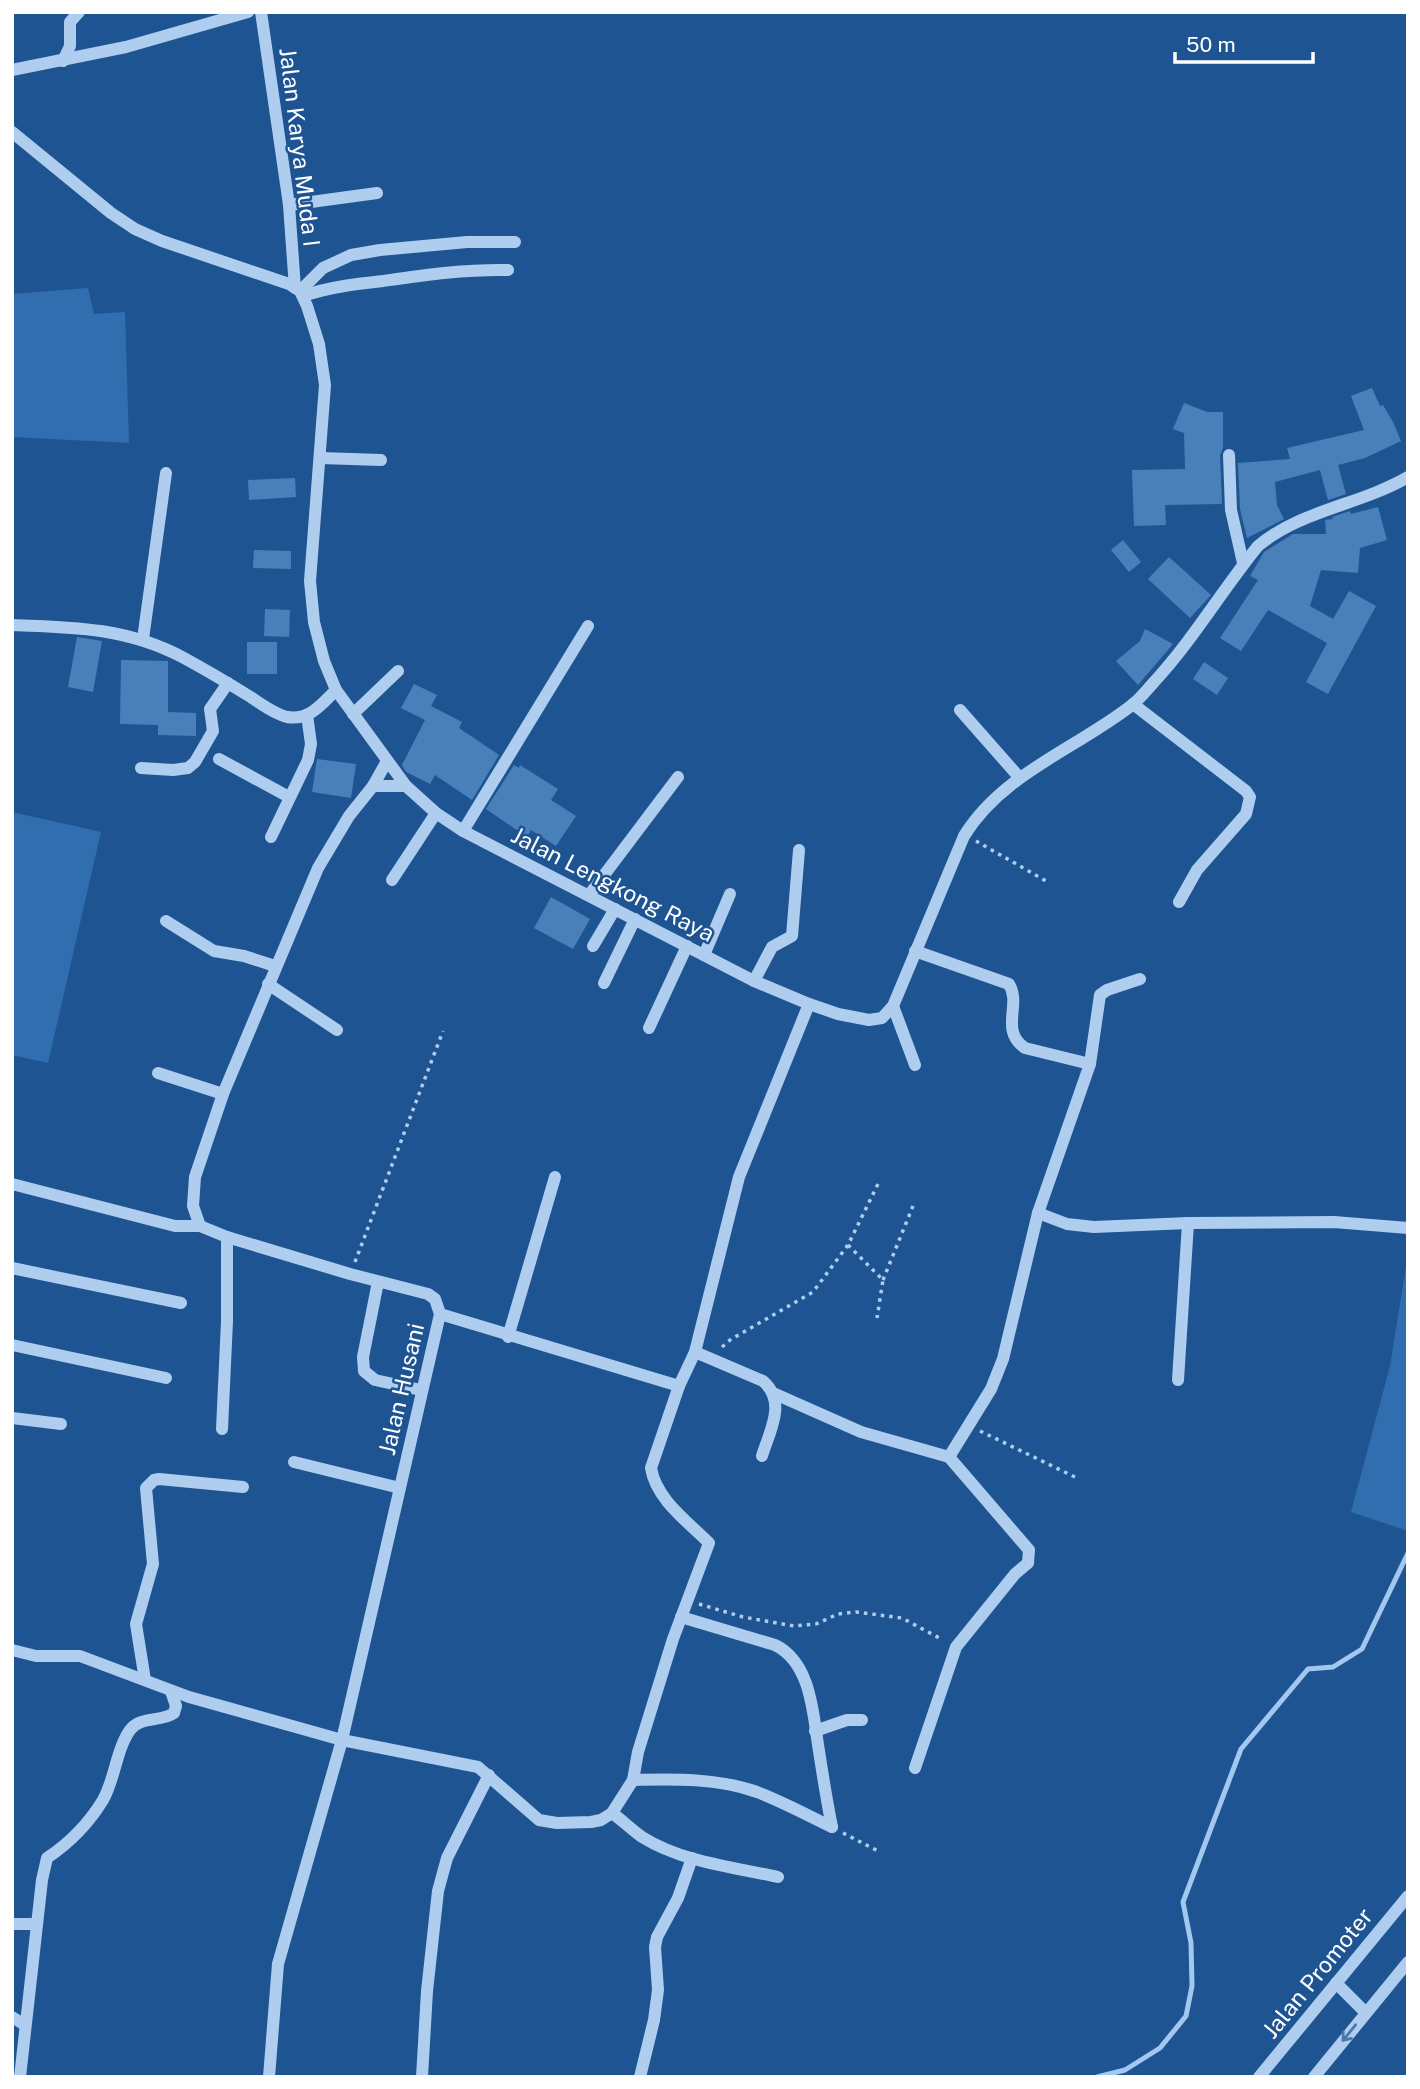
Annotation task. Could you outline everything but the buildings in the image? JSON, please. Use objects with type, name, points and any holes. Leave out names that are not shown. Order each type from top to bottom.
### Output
[{"type":"street","points":[[63,61],[70,47],[70,22],[79,12]]},
{"type":"street","points":[[12,70],[126,47],[248,12]]},
{"type":"street","name":"Jalan Karya Muda I","points":[[261,12],[299,292]]},
{"type":"street","points":[[12,132],[111,213],[135,229],[299,292],[429,274],[508,270]]},
{"type":"street","points":[[289,205],[377,193]]},
{"type":"street","points":[[299,292],[323,268],[351,255],[467,242],[515,242]]},
{"type":"street","name":"Jalan Lengkong Raya","points":[[299,292],[319,344],[325,385],[310,581],[318,640],[335,690],[405,786],[436,813],[463,831],[754,981],[838,1014],[869,1020],[882,1018],[893,1006]]},
{"type":"street","points":[[1229,455],[1231,510],[1243,563]]},
{"type":"street","points":[[321,458],[381,460]]},
{"type":"street","points":[[144,639],[166,473]]},
{"type":"street","points":[[915,1065],[893,1006],[964,836],[977,816],[1019,777],[1133,704],[1173,662],[1258,545],[1289,524],[1374,494],[1408,477]]},
{"type":"street","points":[[12,625],[85,628],[144,639],[184,658],[267,708],[287,717],[307,715],[317,710],[335,690]]},
{"type":"street","points":[[463,831],[588,626]]},
{"type":"street","points":[[353,714],[398,671]]},
{"type":"street","points":[[141,768],[173,770],[188,768],[195,762],[213,731],[210,709],[228,683]]},
{"type":"street","points":[[1133,704],[1246,791],[1250,797],[1246,814],[1197,870],[1179,902]]},
{"type":"street","points":[[960,710],[1019,777]]},
{"type":"street","points":[[271,837],[310,752],[307,715]]},
{"type":"street","points":[[219,759],[289,797]]},
{"type":"street","points":[[200,1226],[193,1206],[195,1177],[223,1094],[318,868],[349,816],[373,786],[387,761]]},
{"type":"street","points":[[589,895],[678,777]]},
{"type":"street","points":[[373,786],[405,786]]},
{"type":"street","points":[[392,880],[436,813]]},
{"type":"street","points":[[754,981],[772,947],[792,936],[799,850]]},
{"type":"street","points":[[704,955],[730,894]]},
{"type":"street","points":[[593,946],[615,909]]},
{"type":"street","points":[[604,983],[635,919]]},
{"type":"street","points":[[166,921],[214,951],[244,956],[275,966]]},
{"type":"street","points":[[649,1028],[687,946]]},
{"type":"street","points":[[915,951],[1009,984],[1012,992],[1012,1030],[1014,1040],[1018,1044],[1090,1064]]},
{"type":"street","points":[[949,1457],[991,1389],[1003,1359],[1038,1213],[1090,1064],[1100,996],[1107,990],[1140,979]]},
{"type":"street","points":[[268,984],[337,1030]]},
{"type":"street","points":[[12,1650],[36,1657],[80,1657],[171,1691],[342,1740],[478,1767],[539,1820],[556,1823],[591,1822],[601,1820],[612,1813],[633,1780],[638,1752],[681,1617],[709,1543],[658,1492],[651,1468],[679,1386],[695,1352],[739,1177],[809,1004]]},
{"type":"street","points":[[158,1073],[223,1094]]},
{"type":"street","points":[[508,1337],[555,1177]]},
{"type":"street","name":"Jalan Husani","points":[[12,1184],[175,1226],[200,1226],[227,1237],[350,1274],[433,1296],[440,1314],[342,1740],[278,1964],[269,2077]]},
{"type":"street","points":[[1038,1213],[1067,1224],[1094,1227],[1334,1222],[1408,1228]]},
{"type":"street","points":[[1178,1380],[1188,1223]]},
{"type":"street","points":[[222,1429],[227,1321],[227,1237]]},
{"type":"street","points":[[12,1268],[181,1303]]},
{"type":"street","points":[[378,1282],[363,1357],[364,1371],[375,1380],[422,1390]]},
{"type":"street","points":[[440,1314],[508,1337],[679,1386]]},
{"type":"street","points":[[12,1345],[166,1378]]},
{"type":"street","points":[[695,1352],[763,1381],[773,1393],[777,1407],[762,1456]]},
{"type":"street","points":[[773,1393],[861,1432],[949,1457],[1029,1550],[1028,1563],[1015,1574],[956,1647],[915,1768]]},
{"type":"street","points":[[12,1418],[61,1424]]},
{"type":"street","points":[[294,1462],[400,1488]]},
{"type":"street","points":[[145,1680],[136,1624],[153,1564],[146,1488],[153,1480],[159,1479],[243,1487]]},
{"type":"street","points":[[681,1617],[775,1644],[785,1651],[801,1673],[813,1709],[832,1827]]},
{"type":"street","points":[[20,2077],[47,1858],[65,1846],[103,1799],[131,1728],[140,1722],[164,1718],[174,1713],[176,1706],[171,1691]]},
{"type":"street","points":[[815,1731],[848,1720],[862,1720]]},
{"type":"street","points":[[422,2077],[427,1991],[438,1891],[447,1858],[489,1775]]},
{"type":"street","points":[[633,1780],[684,1779],[728,1785],[756,1792],[832,1827]]},
{"type":"street","points":[[612,1813],[663,1848],[692,1858],[778,1877]]},
{"type":"street","points":[[640,2077],[657,1990],[657,1937],[678,1899],[692,1858]]},
{"type":"street","name":"Jalan Promoter","points":[[1259,2077],[1408,1896]]},
{"type":"street","points":[[12,1924],[37,1924]]},
{"type":"street","points":[[1314,2077],[1408,1962]]},
{"type":"street","points":[[1336,1983],[1366,2013]]},
{"type":"street","points":[[12,2017],[25,2025]]},
{"type":"path","points":[[964,836],[1046,881]]},
{"type":"path","points":[[350,1274],[443,1031]]},
{"type":"path","points":[[711,1359],[730,1340],[813,1292],[848,1245],[879,1182]]},
{"type":"path","points":[[877,1318],[883,1280],[913,1206]]},
{"type":"path","points":[[848,1245],[883,1280]]},
{"type":"path","points":[[968,1426],[1077,1478]]},
{"type":"path","points":[[687,1601],[743,1617],[794,1626],[817,1624],[838,1614],[856,1612],[901,1618],[956,1647]]},
{"type":"path","points":[[832,1827],[878,1851]]},
{"type":"shaded area","points":[[88,288],[94,314],[125,312],[129,443],[12,437],[12,294]]},
{"type":"shaded area","points":[[12,812],[101,832],[48,1063],[12,1055]]},
{"type":"shaded area","points":[[1408,1254],[1408,1531],[1351,1512],[1390,1366]]},
{"type":"waterway","points":[[1097,2077],[1125,2070],[1160,2048],[1186,2016],[1192,1986],[1191,1943],[1183,1902],[1241,1749],[1308,1669],[1333,1667],[1362,1649],[1408,1553]]}]
